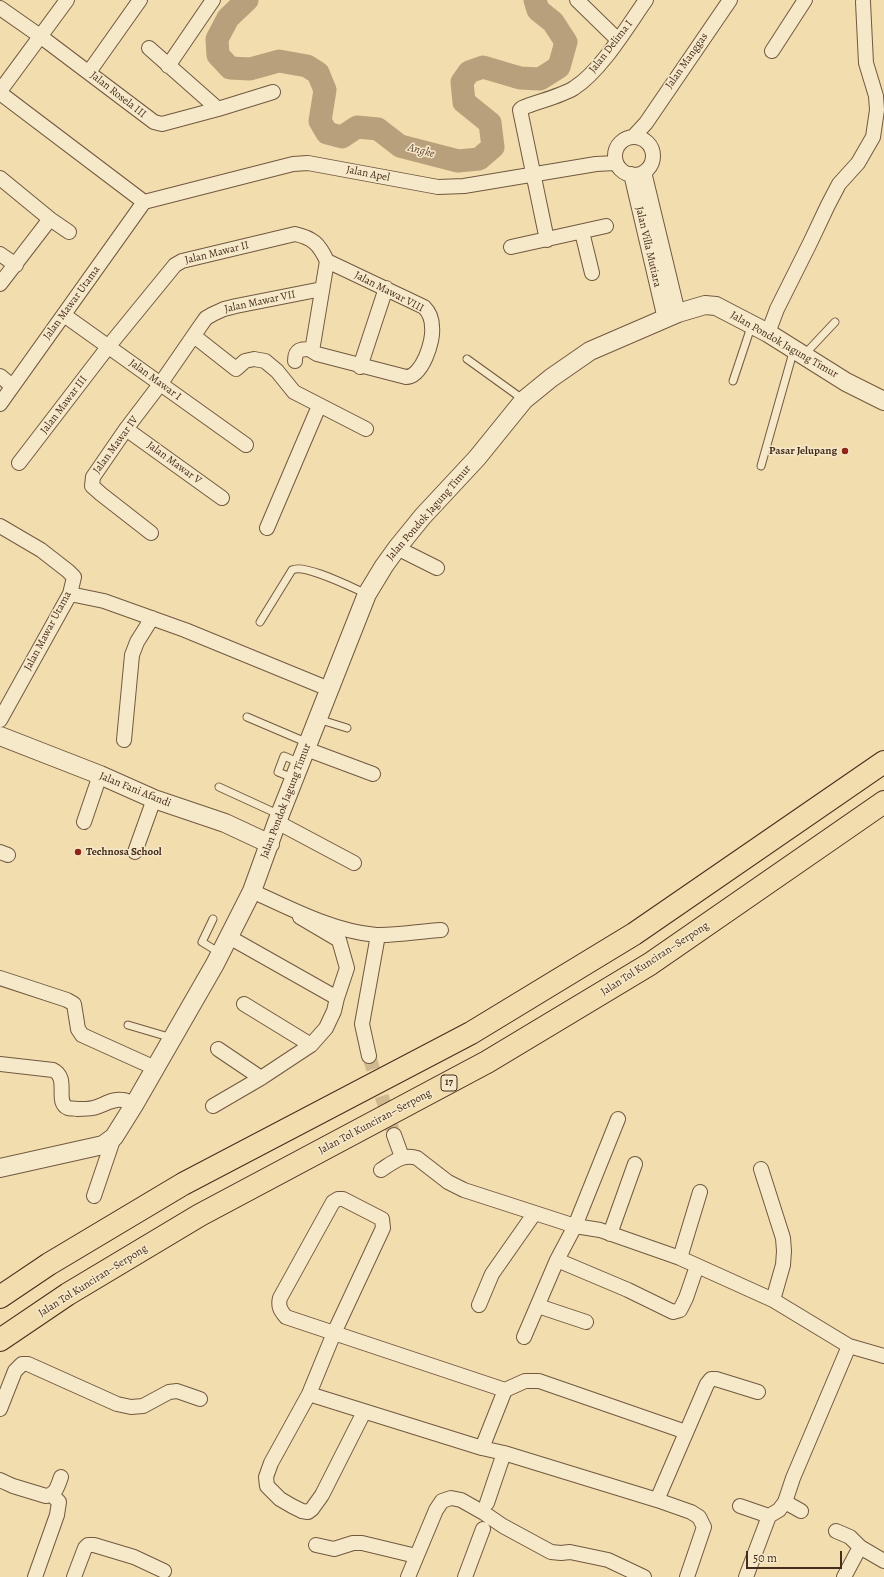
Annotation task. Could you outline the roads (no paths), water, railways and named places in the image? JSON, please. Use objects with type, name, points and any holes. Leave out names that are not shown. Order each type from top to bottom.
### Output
[{"type":"highway","points":[[0,1298],[49,1264],[183,1184],[478,1029],[634,934],[884,762]]},
{"type":"highway","name":"Jalan Tol Kunciran–Serpong","points":[[0,1340],[68,1294],[200,1215],[487,1062],[650,964],[884,802]]},
{"type":"street","points":[[67,0],[0,92],[144,202]]},
{"type":"street","points":[[89,72],[140,0]]},
{"type":"street","points":[[168,66],[213,0]]},
{"type":"street","points":[[577,0],[618,40]]},
{"type":"street","name":"Jalan Delima I","points":[[533,174],[520,110],[573,89],[579,84],[600,64],[646,0]]},
{"type":"street","name":"Jalan Manggas","points":[[640,138],[646,123],[730,0]]},
{"type":"street","points":[[772,51],[806,0]]},
{"type":"street","points":[[768,333],[777,309],[839,184],[858,164],[873,137],[877,110],[876,96],[866,63],[866,1]]},
{"type":"street","name":"Jalan Rosela III","points":[[0,8],[89,72],[154,122],[162,124],[273,92]]},
{"type":"street","points":[[149,48],[218,109]]},
{"type":"street","points":[[640,138],[650,146],[653,153],[649,167],[638,173],[622,170],[616,158],[618,145],[625,139],[640,138]]},
{"type":"street","name":"Jalan Apel","points":[[144,202],[293,164],[308,162],[438,187],[464,186],[596,164],[616,158]]},
{"type":"street","name":"Jalan Villa Mutiara","points":[[638,173],[671,316]]},
{"type":"street","points":[[533,174],[547,240]]},
{"type":"street","points":[[0,178],[50,219],[70,232]]},
{"type":"street","name":"Jalan Mawar Utama","points":[[0,404],[144,202]]},
{"type":"street","points":[[0,284],[50,219]]},
{"type":"street","points":[[511,247],[606,226]]},
{"type":"street","points":[[582,232],[592,273]]},
{"type":"street","name":"Jalan Mawar II","points":[[108,347],[171,269],[182,261],[295,234],[311,239],[319,246],[327,261]]},
{"type":"street","points":[[0,254],[16,265]]},
{"type":"street","points":[[295,361],[297,351],[301,349],[311,349],[327,261]]},
{"type":"street","name":"Jalan Mawar VIII","points":[[311,349],[316,354],[360,366],[411,377],[419,370],[430,345],[433,329],[427,310],[424,307],[327,261]]},
{"type":"street","points":[[360,366],[386,288]]},
{"type":"street","name":"Jalan Mawar VII","points":[[161,383],[206,318],[224,309],[322,289]]},
{"type":"street","name":"Jalan Pondok Jagung Timur","points":[[94,1196],[114,1137],[221,954],[252,891],[302,758],[367,594],[397,548],[477,458],[524,400],[551,378],[590,350],[671,316],[705,305],[716,306],[752,324],[846,382],[884,401]]},
{"type":"street","name":"Jalan Mawar I","points":[[64,315],[246,445]]},
{"type":"street","points":[[194,336],[236,369],[245,361],[254,359],[265,362],[277,371],[294,392],[366,429]]},
{"type":"street","name":"Jalan Mawar III","points":[[19,463],[108,347]]},
{"type":"street","points":[[0,376],[12,386]]},
{"type":"street","name":"Jalan Mawar IV","points":[[151,533],[92,486],[93,477],[126,429],[161,383]]},
{"type":"street","points":[[267,528],[319,406]]},
{"type":"street","name":"Jalan Mawar V","points":[[126,429],[222,498]]},
{"type":"street","name":"Jalan Mawar Utama","points":[[0,526],[40,550],[74,577],[70,594],[0,720]]},
{"type":"street","points":[[397,548],[437,568]]},
{"type":"street","points":[[70,594],[104,601],[152,618],[236,650],[329,689]]},
{"type":"street","points":[[124,740],[132,655],[137,642],[152,618]]},
{"type":"street","name":"Jalan Fani Afandi","points":[[0,736],[100,775],[154,799],[225,823],[270,844]]},
{"type":"street","points":[[302,758],[373,774]]},
{"type":"street","points":[[84,822],[100,775]]},
{"type":"street","points":[[134,852],[154,799]]},
{"type":"street","points":[[279,818],[354,863]]},
{"type":"street","points":[[252,891],[293,910],[336,926],[362,933],[378,935],[441,930]]},
{"type":"street","points":[[213,1106],[261,1078],[311,1045],[326,1028],[334,1011],[347,968],[339,940],[300,917]]},
{"type":"street","points":[[369,1056],[362,1024],[378,935]]},
{"type":"street","points":[[229,937],[337,998]]},
{"type":"street","points":[[0,978],[67,1000],[74,1004],[78,1029],[82,1035],[155,1068]]},
{"type":"street","points":[[244,1004],[311,1045]]},
{"type":"street","points":[[218,1049],[261,1078]]},
{"type":"street","points":[[0,1064],[53,1070],[58,1073],[61,1076],[62,1101],[64,1106],[69,1108],[92,1109],[108,1102],[120,1100],[126,1100],[134,1105]]},
{"type":"street","points":[[524,1337],[557,1260],[575,1226],[618,1119]]},
{"type":"street","points":[[394,1135],[402,1157]]},
{"type":"street","points":[[0,1168],[103,1144],[114,1137]]},
{"type":"street","points":[[381,1170],[402,1157],[412,1156],[417,1158],[453,1185],[534,1214],[575,1226],[600,1230],[680,1258],[773,1300],[849,1346],[884,1356]]},
{"type":"street","points":[[610,1234],[635,1164]]},
{"type":"street","points":[[761,1169],[783,1238],[783,1265],[773,1300]]},
{"type":"street","points":[[680,1258],[700,1192]]},
{"type":"street","points":[[364,1412],[322,1495],[312,1509],[308,1512],[302,1511],[280,1498],[268,1486],[266,1477],[271,1463],[309,1394],[334,1333],[383,1228],[382,1219],[343,1199],[338,1199],[333,1202],[280,1298],[278,1305],[280,1311],[286,1316],[334,1333],[505,1390],[525,1381],[539,1381],[686,1432]]},
{"type":"street","points":[[479,1305],[492,1274],[534,1214]]},
{"type":"street","points":[[557,1260],[628,1290],[673,1312],[680,1310],[686,1298],[697,1266]]},
{"type":"street","points":[[538,1306],[586,1322]]},
{"type":"street","points":[[746,1577],[770,1516],[779,1510],[785,1502],[793,1478],[849,1346]]},
{"type":"street","points":[[0,1409],[15,1371],[22,1364],[28,1364],[117,1404],[131,1407],[143,1406],[169,1392],[177,1391],[200,1399]]},
{"type":"street","points":[[657,1500],[707,1384],[711,1379],[716,1378],[758,1392]]},
{"type":"street","points":[[482,1448],[505,1390]]},
{"type":"street","points":[[309,1394],[482,1448],[504,1453],[657,1500],[691,1512],[699,1517],[704,1527],[687,1577]]},
{"type":"street","points":[[487,1503],[504,1453]]},
{"type":"street","points":[[0,1480],[46,1496],[55,1493],[61,1477]]},
{"type":"street","points":[[36,1577],[57,1514],[59,1502],[51,1495]]},
{"type":"street","points":[[408,1577],[436,1510],[442,1501],[451,1498],[461,1500],[503,1526],[551,1552],[570,1552],[608,1560],[644,1577]]},
{"type":"street","points":[[785,1502],[801,1511]]},
{"type":"street","points":[[740,1506],[770,1516]]},
{"type":"street","points":[[465,1577],[483,1529]]},
{"type":"street","points":[[836,1531],[850,1537],[860,1547],[883,1558]]},
{"type":"street","points":[[316,1545],[334,1549],[353,1543],[362,1543],[416,1556]]},
{"type":"street","points":[[74,1577],[85,1548],[88,1545],[94,1544],[134,1557],[164,1571]]},
{"type":"street","points":[[844,1577],[860,1547]]},
{"type":"lane","points":[[761,466],[799,352],[835,322]]},
{"type":"lane","points":[[733,381],[752,324]]},
{"type":"lane","points":[[467,359],[524,400]]},
{"type":"lane","points":[[260,622],[292,570],[295,568],[310,570],[367,594]]},
{"type":"lane","points":[[247,717],[302,758]]},
{"type":"lane","points":[[318,719],[347,728]]},
{"type":"lane","points":[[219,787],[279,818]]},
{"type":"lane","points":[[213,919],[202,942],[221,954]]},
{"type":"lane","points":[[128,1025],[173,1038]]},
{"type":"waterway","name":"Angke","points":[[247,0],[228,18],[217,39],[218,55],[230,68],[250,69],[279,61],[307,66],[318,73],[325,90],[320,121],[327,133],[342,137],[357,127],[378,129],[400,146],[458,161],[479,159],[493,147],[490,123],[464,102],[462,82],[469,72],[483,67],[520,78],[540,79],[559,67],[566,42],[553,22],[538,10],[535,0]]},
{"type":"tunnel","points":[[369,1056],[394,1135]]},
{"type":"place","name":"Pasar Jelupang","points":[[845,451]]},
{"type":"place","name":"Technosa School","points":[[78,852]]}]
